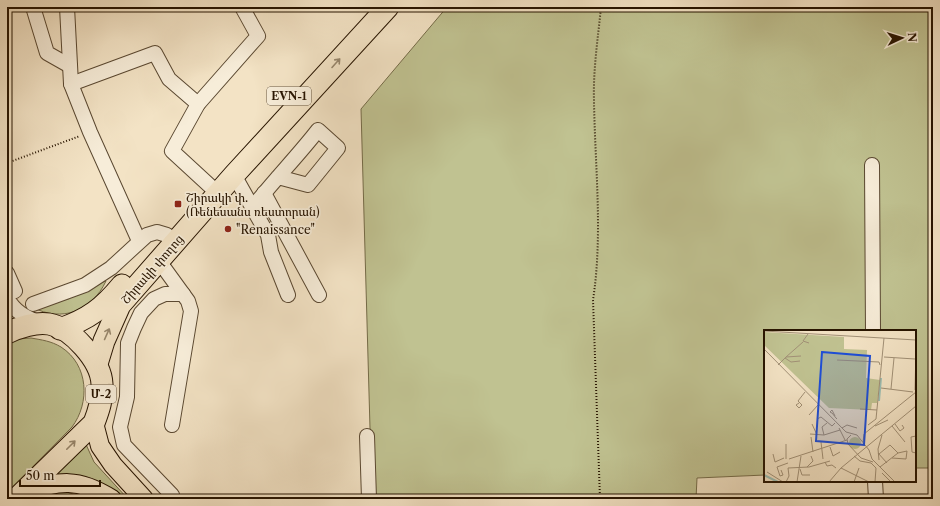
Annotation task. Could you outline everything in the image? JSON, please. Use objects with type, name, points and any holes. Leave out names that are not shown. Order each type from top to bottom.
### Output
[{"type":"highway","name":"Շիրակի փողոց","points":[[7,333],[25,326],[51,326],[81,322],[100,309],[368,7]]},
{"type":"highway","name":"Շիրակի փողոց","points":[[97,364],[104,341],[120,305],[234,175],[388,7]]},
{"type":"highway","name":"Մ-2","points":[[19,497],[94,422],[100,406],[102,383],[97,364],[81,344],[51,326]]},
{"type":"main road","points":[[94,422],[100,446],[113,465],[144,499]]},
{"type":"main road","name":"Մ-2","points":[[19,497],[59,482],[91,487],[112,499]]},
{"type":"street","points":[[33,7],[47,53],[70,66]]},
{"type":"street","points":[[67,7],[71,84],[90,132],[139,241]]},
{"type":"street","points":[[210,186],[172,151],[198,104],[258,36],[242,7]]},
{"type":"street","points":[[71,84],[155,54],[169,79],[198,104]]},
{"type":"street","points":[[872,165],[873,330]]},
{"type":"street","points":[[234,175],[268,235],[271,252],[288,295]]},
{"type":"street","points":[[253,207],[278,177]]},
{"type":"street","points":[[264,193],[319,295]]},
{"type":"street","points":[[33,304],[85,285],[111,268],[147,235],[157,232],[167,235]]},
{"type":"street","points":[[159,261],[188,301],[191,312],[172,425]]},
{"type":"street","points":[[7,273],[11,295],[11,306],[23,316],[51,326]]},
{"type":"street","points":[[172,495],[124,445],[120,426],[127,397],[128,343],[141,313],[154,299],[165,294],[183,294]]},
{"type":"street","points":[[367,436],[369,499]]},
{"type":"street","points":[[875,482],[876,499]]},
{"type":"path","points":[[600,499],[594,300],[596,280],[597,199],[594,99],[601,7]]},
{"type":"path","points":[[7,164],[90,132]]},
{"type":"green space","points":[[447,7],[933,7],[933,468],[916,468],[916,330],[764,330],[764,475],[697,478],[696,499],[372,499],[361,109]]},
{"type":"green space","points":[[106,281],[93,300],[84,307],[75,311],[65,314],[54,314],[43,312],[32,307],[68,299],[90,286]]},
{"type":"green space","points":[[31,338],[54,343],[70,355],[82,374],[84,396],[82,407],[72,427],[9,491],[7,489],[7,345],[17,339]]},
{"type":"green space","points":[[84,440],[94,462],[128,499],[120,499],[49,477]]},
{"type":"green space","points":[[63,491],[90,499],[35,499],[51,493]]},
{"type":"place","name":"Շիրակի փ. (Ռենեսանս ռեստորան)","points":[[178,204]]},
{"type":"place","name":"\"Renaissance\"","points":[[228,229]]}]
